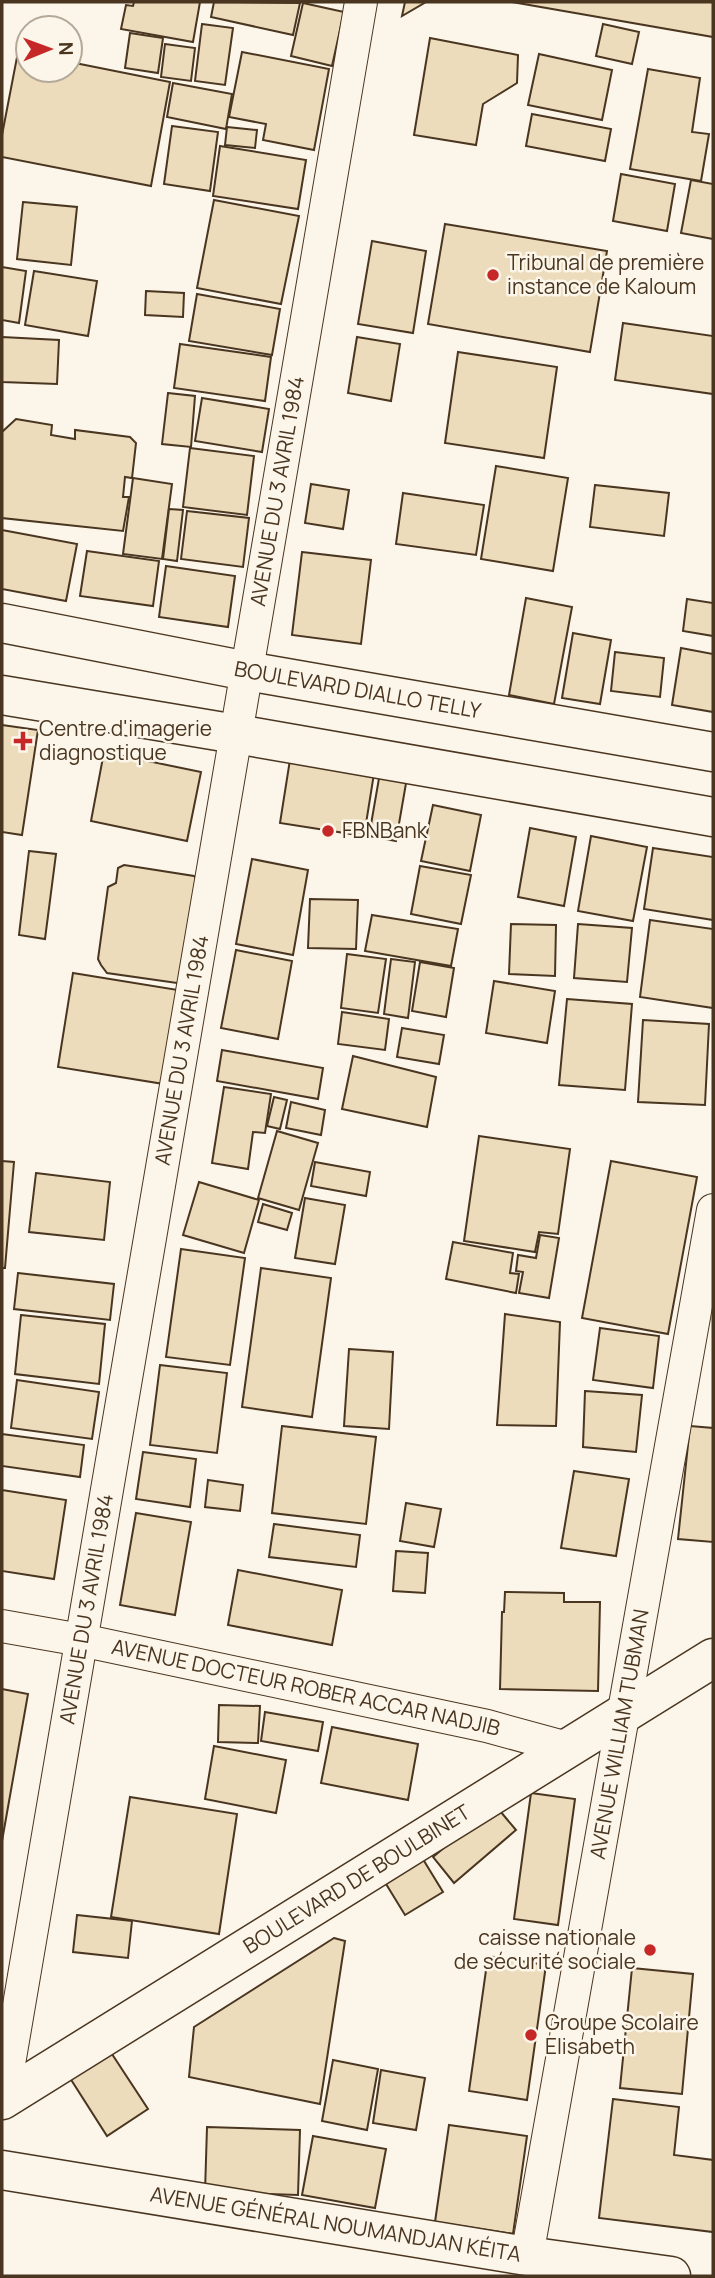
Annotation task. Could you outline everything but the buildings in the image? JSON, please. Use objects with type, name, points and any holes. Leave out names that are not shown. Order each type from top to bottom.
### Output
[{"type":"main road","name":"BOULEVARD DIALLO TELLY","points":[[2,623],[247,671],[713,752]]},
{"type":"main road","points":[[2,695],[713,817]]},
{"type":"main road","name":"BOULEVARD DE BOULBINET","points":[[2,2099],[713,1658]]},
{"type":"main road","name":"AVENUE GÉNÉRAL NOUMANDJAN KÉITA","points":[[2,2170],[527,2256],[671,2276]]},
{"type":"street","name":"AVENUE DU 3 AVRIL 1984","points":[[2,2099],[361,2]]},
{"type":"street","name":"AVENUE WILLIAM TUBMAN","points":[[527,2256],[713,1210]]},
{"type":"street","name":"AVENUE DOCTEUR ROBER ACCAR NADJIB","points":[[2,1626],[82,1640],[487,1726],[567,1748]]},
{"type":"place","name":"Tribunal de première instance de Kaloum","points":[[493,275]]},
{"type":"place","name":"Centre d'imagerie diagnostique","points":[[23,741]]},
{"type":"place","name":"FBNBank","points":[[328,831]]},
{"type":"place","name":"caisse nationale de sécurité sociale","points":[[650,1950]]},
{"type":"place","name":"Groupe Scolaire Elisabeth","points":[[531,2035]]}]
